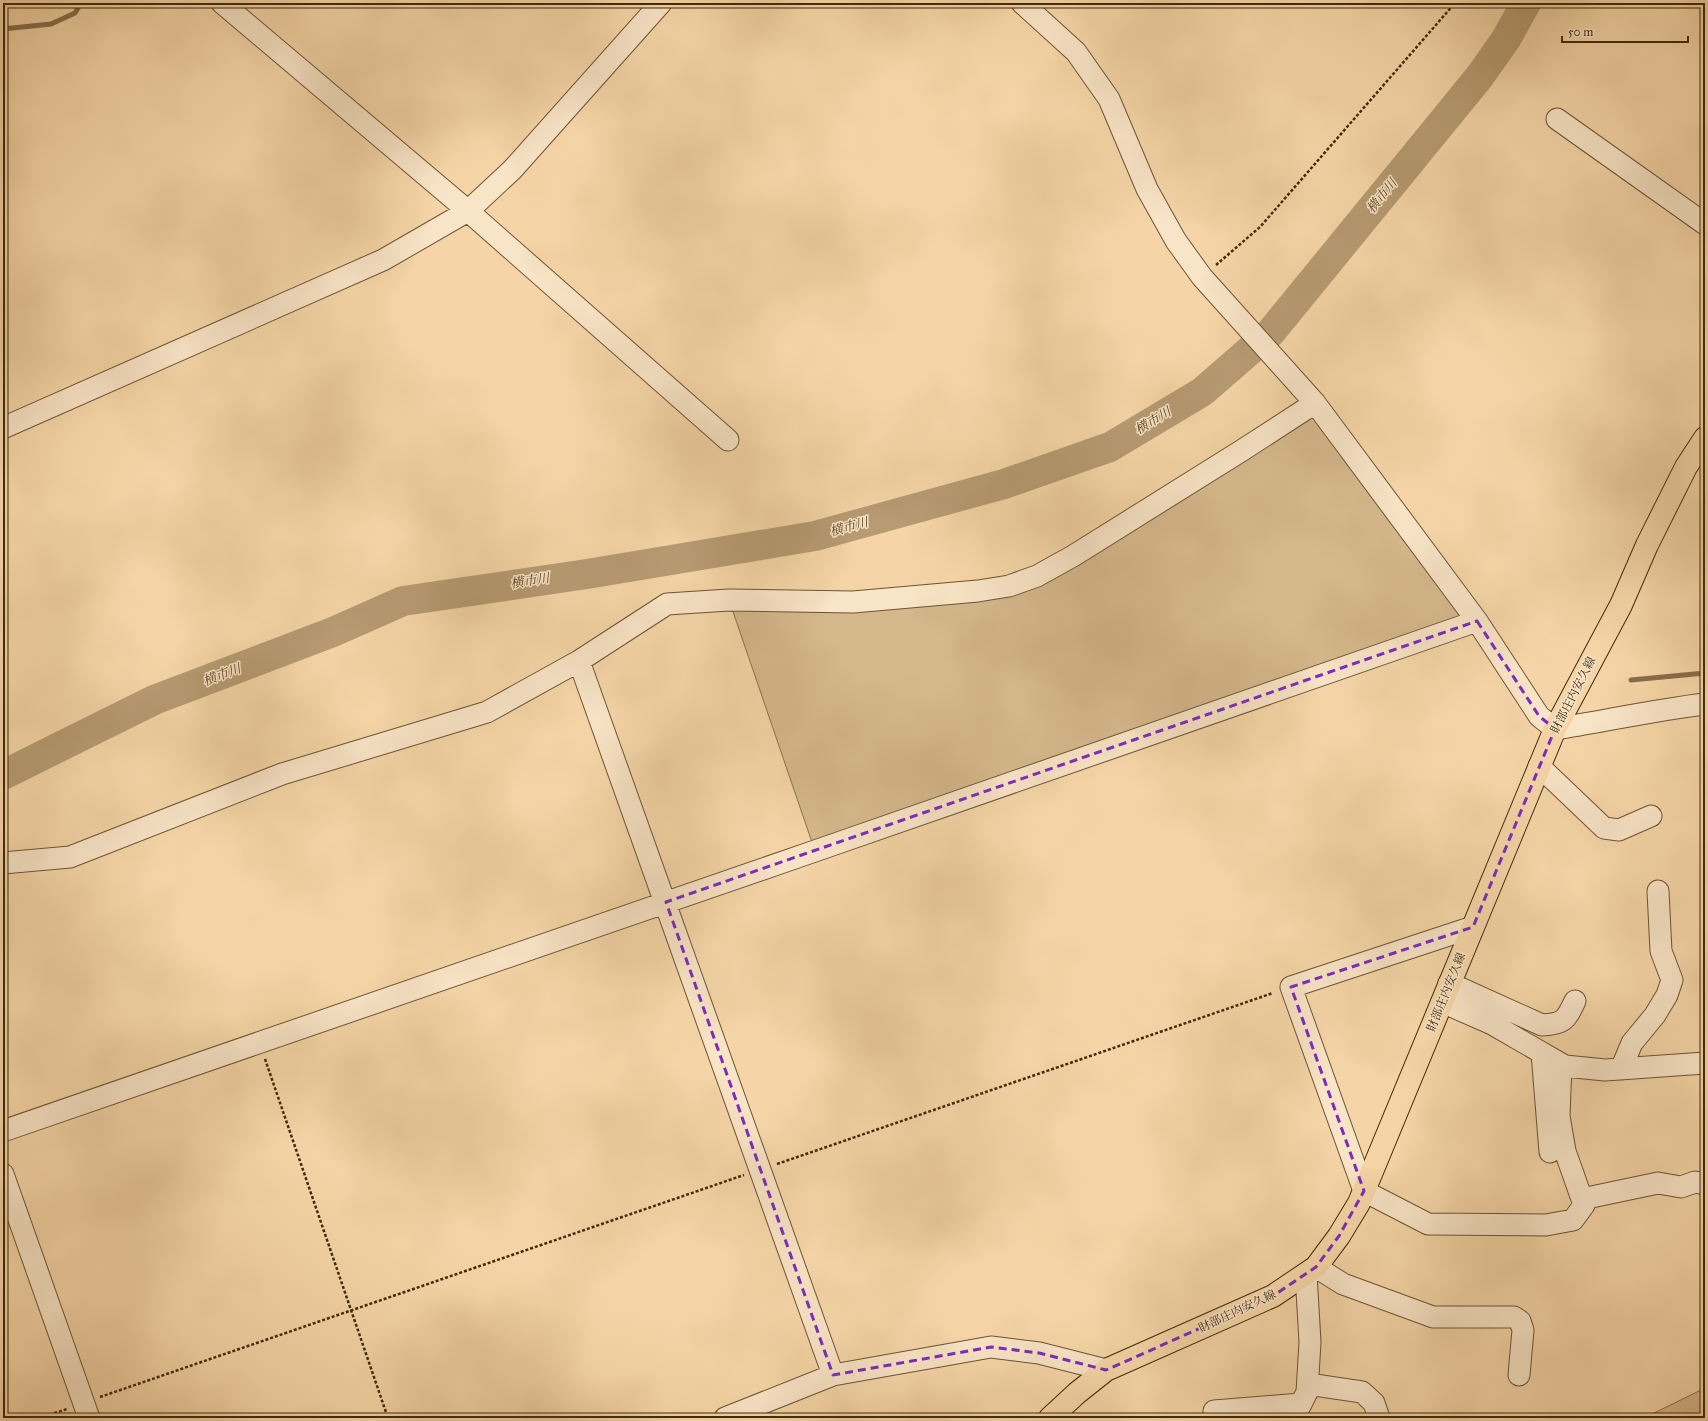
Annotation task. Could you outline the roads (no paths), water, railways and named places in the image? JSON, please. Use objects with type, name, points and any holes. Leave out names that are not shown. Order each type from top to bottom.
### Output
[{"type":"main road","name":"財部庄内安久線","points":[[1050,1418],[1077,1393],[1106,1370],[1273,1296],[1311,1271],[1339,1236],[1359,1203],[1555,729],[1621,604],[1647,544],[1686,467],[1705,438]]},
{"type":"street","points":[[222,3],[468,211],[728,440]]},
{"type":"street","points":[[3,428],[383,260],[468,211],[512,170],[661,3]]},
{"type":"street","points":[[1022,3],[1076,52],[1109,99],[1147,189],[1176,241],[1207,284],[1309,396],[1477,621],[1539,716],[1555,729],[1603,722],[1674,707],[1705,704]]},
{"type":"street","points":[[1557,119],[1705,224]]},
{"type":"street","points":[[3,863],[70,857],[282,774],[487,712],[579,661],[666,604],[729,600],[854,602],[978,591],[1009,586],[1037,576],[1073,556],[1241,451],[1309,396]]},
{"type":"street","points":[[3,1131],[1477,621]]},
{"type":"street","points":[[579,661],[833,1375]]},
{"type":"street","points":[[1539,766],[1604,828],[1619,830],[1651,816]]},
{"type":"street","points":[[1621,1069],[1632,1043],[1655,1015],[1667,995],[1672,980],[1661,952],[1658,890]]},
{"type":"street","points":[[1473,927],[1291,986],[1364,1191],[1428,1224],[1546,1226],[1573,1220],[1584,1205],[1565,1150],[1559,1116],[1561,1064]]},
{"type":"street","points":[[1446,992],[1492,1024],[1565,1066],[1605,1070],[1705,1063]]},
{"type":"street","points":[[1446,992],[1542,1025],[1557,1024],[1567,1017],[1575,1001]]},
{"type":"street","points":[[1542,1053],[1550,1152]]},
{"type":"street","points":[[3,1174],[86,1410]]},
{"type":"street","points":[[1582,1199],[1658,1183],[1681,1187],[1695,1182],[1705,1184]]},
{"type":"street","points":[[1214,1411],[1298,1411],[1307,1392],[1308,1384],[1311,1271],[1433,1318],[1514,1316],[1520,1321],[1523,1330],[1519,1375]]},
{"type":"street","points":[[725,1418],[833,1375],[991,1347],[1039,1353],[1106,1370]]},
{"type":"street","points":[[1308,1384],[1362,1392],[1374,1403],[1379,1418]]},
{"type":"waterway","points":[[3,29],[51,24],[75,13],[81,3]]},
{"type":"waterway","name":"横市川","points":[[3,775],[154,700],[333,632],[403,601],[587,574],[815,536],[1004,484],[1110,447],[1202,392],[1271,332],[1480,76],[1506,39],[1526,3]]},
{"type":"waterway","points":[[1631,680],[1705,673]]}]
